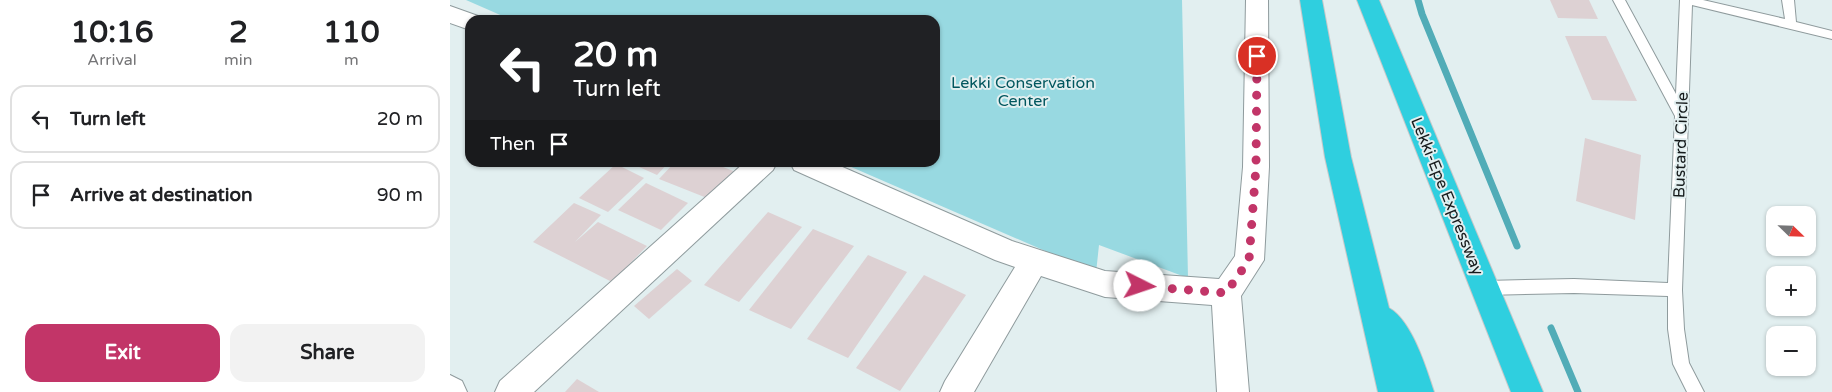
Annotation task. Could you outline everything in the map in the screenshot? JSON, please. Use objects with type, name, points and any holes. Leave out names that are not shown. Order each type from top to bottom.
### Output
[{"type":"highway","points":[[1311,0],[1338,157],[1394,392]]},
{"type":"highway","name":"Lekki-Epe Expressway","points":[[1368,0],[1485,288],[1521,383]]},
{"type":"highway","points":[[1374,310],[1392,331],[1407,356],[1418,392]]},
{"type":"street","points":[[1233,392],[1226,293],[1249,260],[1256,167],[1257,0]]},
{"type":"street","points":[[511,392],[758,167]]},
{"type":"street","points":[[813,167],[1005,251],[1105,284],[1226,293]]},
{"type":"street","points":[[956,392],[1034,261]]},
{"type":"lane","points":[[1619,0],[1681,115]]},
{"type":"lane","points":[[1687,0],[1832,35]]},
{"type":"lane","name":"Bustard Circle","points":[[1675,290],[1687,0]]},
{"type":"lane","points":[[1788,0],[1791,25]]},
{"type":"lane","points":[[1485,288],[1574,286],[1675,290],[1676,328],[1681,364],[1696,392]]},
{"type":"green space","name":"Lekki Conservation Center","points":[[466,0],[1182,0],[1188,278],[1099,245],[1096,273],[851,167],[940,167],[940,15],[500,15]]},
{"type":"building","points":[[1550,0],[1589,0],[1598,19],[1558,18]]},
{"type":"building","points":[[1565,36],[1606,36],[1637,101],[1592,100]]},
{"type":"building","points":[[1585,138],[1641,155],[1635,220],[1576,201]]},
{"type":"building","points":[[613,167],[622,167],[644,178],[608,212],[579,198]]},
{"type":"building","points":[[639,167],[664,167],[657,175]]},
{"type":"building","points":[[670,167],[723,167],[736,172],[712,200],[659,179]]},
{"type":"building","points":[[646,183],[688,203],[661,230],[618,210]]},
{"type":"building","points":[[574,203],[601,215],[575,242],[598,222],[647,246],[612,282],[533,242]]},
{"type":"building","points":[[768,212],[802,227],[739,302],[704,285]]},
{"type":"building","points":[[813,229],[854,246],[791,329],[749,310]]},
{"type":"building","points":[[868,255],[907,272],[848,358],[807,339]]},
{"type":"building","points":[[677,269],[692,281],[649,319],[634,306]]},
{"type":"building","points":[[924,275],[966,295],[900,391],[856,368]]},
{"type":"building","points":[[577,379],[599,392],[565,392]]},
{"type":"waterway","points":[[1418,0],[1422,14],[1517,246]]},
{"type":"waterway","points":[[1551,328],[1578,392]]},
{"type":"route","points":[[1140,286],[1226,293],[1249,260],[1256,167],[1257,56]]}]
